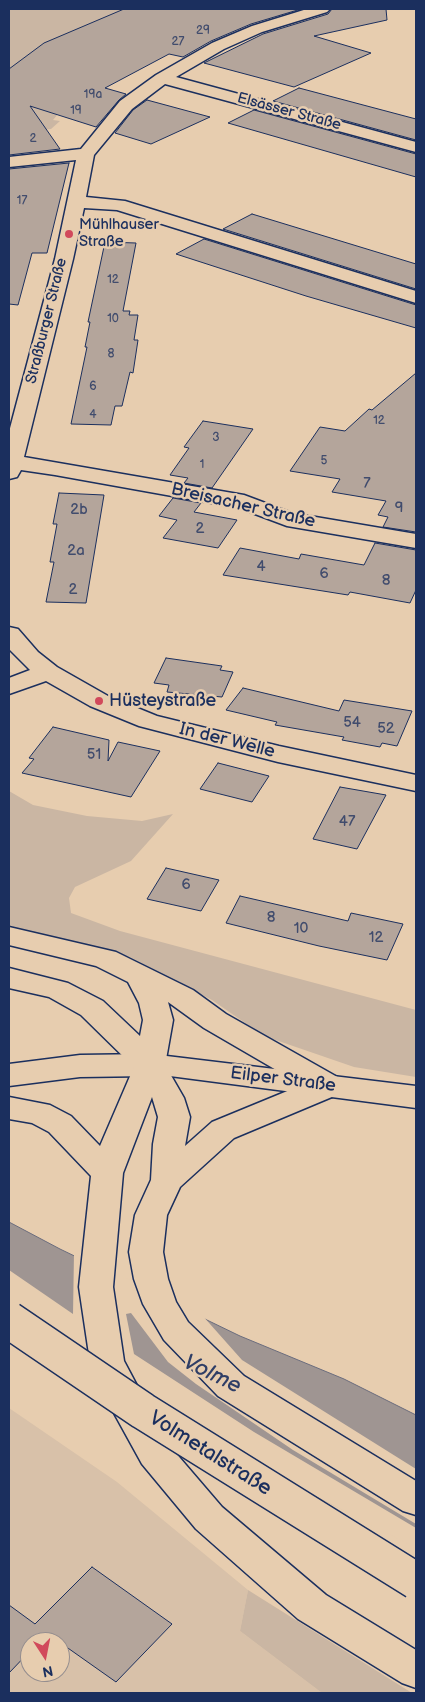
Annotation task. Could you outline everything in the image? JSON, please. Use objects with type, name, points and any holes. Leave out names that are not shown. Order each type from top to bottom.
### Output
[{"type":"street","name":"Straßburger Straße","points":[[10,467],[64,258],[86,154],[126,105],[162,78],[218,46],[257,29],[322,9]]},
{"type":"street","name":"Elsässer Straße","points":[[162,78],[416,147]]},
{"type":"street","points":[[9,162],[86,154]]},
{"type":"street","points":[[76,202],[119,206],[416,297]]},
{"type":"street","name":"Breisacher Straße","points":[[10,467],[55,468],[244,502],[288,519],[416,541]]},
{"type":"street","name":"In der Welle","points":[[10,636],[29,657],[48,672],[99,701],[148,721],[278,754],[416,782]]},
{"type":"street","points":[[9,687],[48,672]]},
{"type":"street","points":[[9,936],[57,946],[106,960],[183,997],[215,1021],[328,1086]]},
{"type":"street","points":[[140,976],[154,1003],[158,1020],[150,1065],[107,1173],[96,1287],[107,1360],[128,1405],[156,1454],[209,1518],[312,1607],[416,1671]]},
{"type":"street","points":[[9,978],[58,990],[92,1008],[107,1020],[150,1065],[168,1098],[174,1117],[169,1144],[167,1180],[151,1215],[147,1233],[146,1252],[151,1279],[160,1304],[176,1331],[231,1386],[416,1500]]},
{"type":"street","name":"Eilper Straße","points":[[9,1075],[80,1066],[150,1065],[416,1097]]},
{"type":"street","points":[[167,1180],[223,1130],[328,1086]]},
{"type":"street","points":[[9,1108],[39,1113],[60,1124],[107,1173]]},
{"type":"street","name":"Volmetalstraße","points":[[9,1320],[152,1416],[416,1581]]},
{"type":"shaded area","points":[[9,9],[244,9],[267,19],[264,20],[238,11],[67,103],[53,120],[60,121],[51,129],[9,134]]},
{"type":"shaded area","points":[[9,791],[33,805],[87,816],[142,821],[173,814],[131,861],[75,887],[69,898],[71,913],[120,931],[416,1010],[416,1077],[354,1067],[264,1036],[212,1000],[130,957],[9,929]]},
{"type":"shaded area","points":[[9,1408],[117,1482],[248,1590],[240,1631],[322,1693],[9,1693]]},
{"type":"shaded area","points":[[248,1590],[412,1693],[322,1693],[240,1631]]},
{"type":"water","name":"Volme","points":[[9,1222],[60,1249],[240,1336],[344,1379],[416,1415],[416,1545],[9,1346]]},
{"type":"pier","points":[[74,1253],[202,1315],[242,1360],[416,1469],[416,1524],[293,1450],[196,1384],[168,1362],[131,1313],[126,1314],[134,1354],[254,1432],[416,1528],[416,1548],[245,1460],[9,1349],[9,1270],[73,1314]]},
{"type":"building","points":[[124,9],[301,9],[251,24],[211,41],[183,57],[169,54],[105,88],[126,94],[96,127],[30,106],[60,149],[9,155],[9,69],[44,43]]},
{"type":"building","points":[[332,9],[386,9],[387,20],[314,36],[371,53],[294,87],[204,63],[263,34],[328,14]]},
{"type":"building","points":[[299,88],[416,119],[416,140],[273,101]]},
{"type":"building","points":[[147,100],[210,117],[151,144],[115,133],[133,110]]},
{"type":"building","points":[[254,110],[416,154],[416,177],[228,123]]},
{"type":"building","points":[[69,163],[47,253],[32,253],[18,305],[9,304],[9,169]]},
{"type":"building","points":[[252,214],[416,264],[416,289],[223,229]]},
{"type":"building","points":[[204,239],[416,305],[416,328],[306,296],[176,254]]},
{"type":"building","points":[[105,242],[136,243],[123,311],[130,311],[129,315],[138,315],[134,340],[138,340],[133,373],[130,372],[122,406],[115,406],[111,425],[71,424],[87,347],[85,347],[90,322],[88,322]]},
{"type":"building","points":[[416,373],[416,532],[383,527],[388,517],[378,515],[386,501],[332,492],[340,479],[290,471],[320,427],[345,431],[369,409],[372,410]]},
{"type":"building","points":[[203,421],[253,429],[212,488],[184,483],[188,478],[170,475],[189,448],[184,447]]},
{"type":"building","points":[[59,493],[104,495],[86,603],[46,602],[54,562],[50,562],[57,524],[53,524]]},
{"type":"building","points":[[173,498],[201,503],[194,512],[237,520],[218,548],[163,538],[177,520],[159,516]]},
{"type":"building","points":[[375,543],[416,550],[416,590],[410,603],[350,592],[348,595],[223,575],[240,548],[299,559],[301,554],[364,565]]},
{"type":"building","points":[[166,658],[222,666],[220,670],[233,672],[222,697],[167,692],[169,685],[154,683]]},
{"type":"building","points":[[243,688],[339,711],[344,700],[412,711],[397,746],[382,743],[380,747],[342,740],[344,737],[275,725],[277,722],[226,710]]},
{"type":"building","points":[[53,727],[109,740],[108,761],[118,742],[160,751],[131,797],[22,773],[34,759],[29,758]]},
{"type":"building","points":[[218,763],[269,776],[252,802],[200,789]]},
{"type":"building","points":[[340,787],[386,795],[357,849],[313,839]]},
{"type":"building","points":[[166,868],[219,880],[201,911],[147,899]]},
{"type":"building","points":[[240,896],[348,921],[351,913],[403,924],[387,960],[319,946],[226,923]]},
{"type":"building","points":[[92,1567],[172,1624],[116,1682],[70,1650],[70,1632],[20,1632],[20,1661],[9,1673],[9,1605],[35,1624]]},
{"type":"place","name":"Mühlhauser Straße","points":[[69,234]]},
{"type":"place","name":"Hüsteystraße","points":[[99,701]]}]
